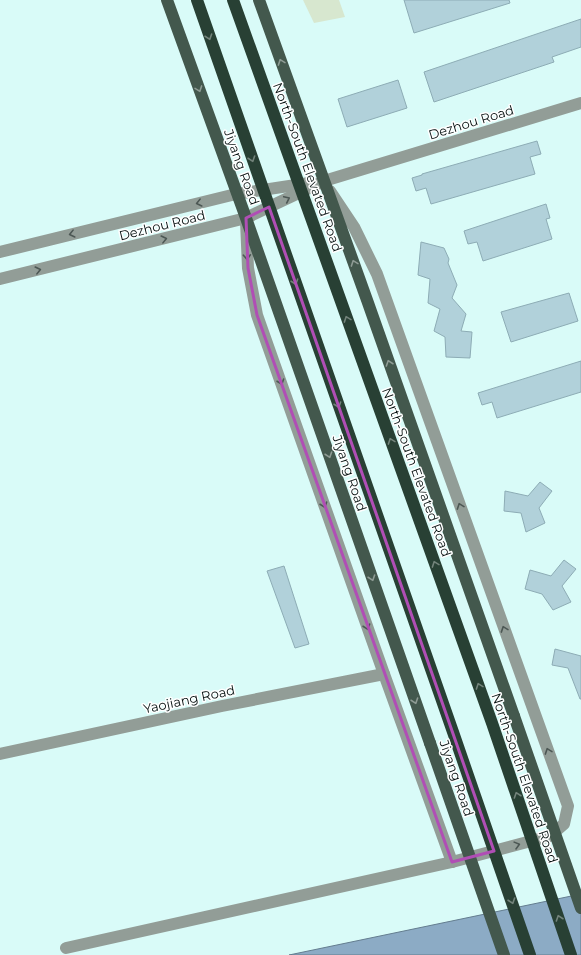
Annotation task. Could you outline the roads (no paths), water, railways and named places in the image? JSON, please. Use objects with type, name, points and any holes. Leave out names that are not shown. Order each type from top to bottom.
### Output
[{"type":"highway","points":[[196,0],[451,724],[530,955]]},
{"type":"highway","name":"North-South Elevated Road","points":[[233,0],[492,723],[571,955]]},
{"type":"main road","name":"Jiyang Road","points":[[167,0],[236,194],[246,218],[504,955]]},
{"type":"main road","points":[[259,0],[367,300],[581,908]]},
{"type":"street","name":"Dezhou Road","points":[[0,252],[236,194],[324,181],[581,103]]},
{"type":"street","name":"Dezhou Road","points":[[0,279],[246,218],[324,181]]},
{"type":"street","points":[[66,948],[452,862],[550,836],[564,824],[568,806],[376,274],[354,227],[324,181]]},
{"type":"street","points":[[246,218],[248,268],[257,315],[452,862]]},
{"type":"street","name":"Yaojiang Road","points":[[0,754],[222,706],[384,674]]},
{"type":"water","points":[[581,894],[581,955],[289,955]]}]
